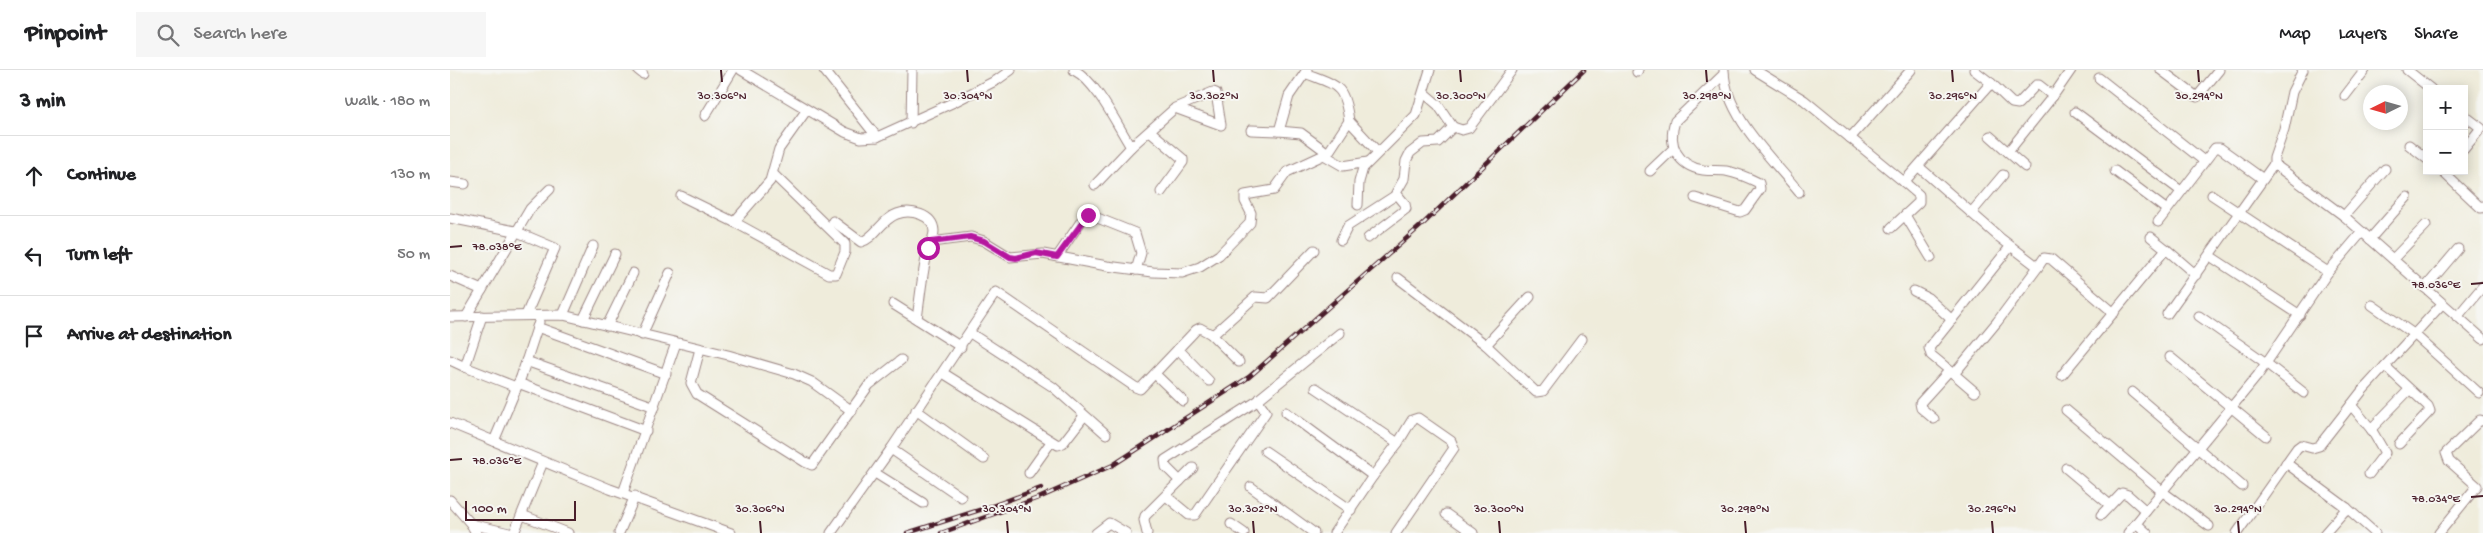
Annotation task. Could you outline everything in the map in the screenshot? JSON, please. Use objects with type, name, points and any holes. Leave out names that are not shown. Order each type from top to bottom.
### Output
[{"type":"street","points":[[705,116],[733,70]]},
{"type":"street","points":[[741,70],[806,111],[853,136],[877,137],[911,123],[997,80],[1011,70]]},
{"type":"street","points":[[824,70],[877,137]]},
{"type":"street","points":[[911,123],[912,70]]},
{"type":"street","points":[[1358,205],[1360,175],[1368,162],[1416,114],[1430,70]]},
{"type":"street","points":[[1424,93],[1438,105],[1453,128],[1462,130],[1469,128],[1512,70]]},
{"type":"street","points":[[1755,70],[1804,100],[1920,197],[1919,202],[1891,228]]},
{"type":"street","points":[[1850,138],[1911,70]]},
{"type":"street","points":[[1974,70],[2014,105],[2021,103],[2034,87],[2039,84],[2053,96]]},
{"type":"street","points":[[2008,152],[2053,96],[2071,70]]},
{"type":"street","points":[[2161,70],[2197,97],[2218,70]]},
{"type":"street","points":[[2167,314],[2274,164],[2292,92],[2303,70]]},
{"type":"street","points":[[2345,96],[2365,70]]},
{"type":"street","points":[[2407,70],[2426,85]]},
{"type":"street","points":[[1078,71],[1092,86],[1131,147]]},
{"type":"street","points":[[1279,131],[1289,96],[1306,71],[1341,90],[1346,102],[1349,121],[1378,152]]},
{"type":"street","points":[[1650,171],[1673,149],[1675,121],[1724,72]]},
{"type":"street","points":[[1724,72],[1727,92],[1736,112],[1799,192]]},
{"type":"street","points":[[2099,78],[2204,160]]},
{"type":"street","points":[[1904,182],[1991,83]]},
{"type":"street","points":[[1095,186],[1131,147],[1175,108],[1214,91],[1221,125],[1218,126],[1175,108]]},
{"type":"street","points":[[734,222],[773,174],[779,149],[806,111]]},
{"type":"street","points":[[2075,112],[2181,191]]},
{"type":"street","points":[[2468,118],[2482,127],[2468,144]]},
{"type":"street","points":[[931,242],[970,237],[984,241],[1010,257],[1016,258],[1036,253],[1136,270],[1182,272],[1210,261],[1227,249],[1250,223],[1251,213],[1244,201],[1245,195],[1274,190],[1287,172],[1326,154],[1349,121]]},
{"type":"street","points":[[1341,240],[1348,226],[1396,195],[1404,179],[1406,161],[1410,153],[1423,143],[1438,142],[1453,128]]},
{"type":"street","points":[[1251,130],[1301,133],[1326,154],[1348,167],[1368,162]]},
{"type":"street","points":[[1150,131],[1183,159],[1183,162],[1161,192]]},
{"type":"street","points":[[1990,136],[2025,167]]},
{"type":"street","points":[[2409,145],[2423,157]]},
{"type":"street","points":[[2158,222],[2215,148],[2220,148],[2264,179]]},
{"type":"street","points":[[1673,149],[1681,159],[1691,166],[1701,170],[1731,172],[1757,182],[1760,186],[1745,210],[1740,212],[1695,198]]},
{"type":"street","points":[[2274,164],[2344,216],[2483,339]]},
{"type":"street","points":[[1919,167],[2010,247],[2038,267]]},
{"type":"street","points":[[2344,216],[2385,169]]},
{"type":"street","points":[[2115,171],[2167,210]]},
{"type":"street","points":[[681,196],[734,222],[829,274],[836,274],[846,252],[845,244],[773,174]]},
{"type":"street","points":[[1971,213],[2003,175]]},
{"type":"street","points":[[2447,175],[2482,208]]},
{"type":"street","points":[[450,182],[465,184]]},
{"type":"street","points":[[466,317],[530,208],[550,189]]},
{"type":"street","points":[[1368,238],[1406,209],[1405,204],[1396,195]]},
{"type":"street","points":[[2212,195],[2328,272]]},
{"type":"street","points":[[2370,239],[2408,197]]},
{"type":"street","points":[[833,222],[862,242],[867,240],[884,221],[898,213],[913,211],[924,216],[933,227],[934,233],[926,254],[917,319]]},
{"type":"street","points":[[1057,257],[1084,217],[1090,215],[1135,233],[1141,253],[1136,270]]},
{"type":"street","points":[[1905,215],[1931,258]]},
{"type":"street","points":[[450,218],[515,231],[555,248],[526,315]]},
{"type":"street","points":[[2393,259],[2426,225]]},
{"type":"street","points":[[2128,533],[2199,449],[2266,363],[2328,272],[2362,232]]},
{"type":"street","points":[[2151,237],[2196,275]]},
{"type":"street","points":[[563,315],[593,246]]},
{"type":"street","points":[[1975,392],[1928,350],[2010,247]]},
{"type":"street","points":[[2062,375],[2166,249]]},
{"type":"street","points":[[2425,288],[2458,249]]},
{"type":"street","points":[[1211,334],[1215,333],[1255,297],[1268,298],[1314,250]]},
{"type":"street","points":[[583,320],[615,254]]},
{"type":"street","points":[[2210,256],[2300,315]]},
{"type":"street","points":[[1934,419],[1921,408],[1920,403],[1998,322],[2044,258],[2050,259],[2114,313]]},
{"type":"street","points":[[606,326],[633,273]]},
{"type":"street","points":[[642,335],[670,273]]},
{"type":"street","points":[[450,276],[482,290]]},
{"type":"street","points":[[1398,278],[1486,345],[1536,392],[1541,393],[1582,340]]},
{"type":"street","points":[[2457,317],[2483,286]]},
{"type":"street","points":[[1914,291],[1928,298],[1952,320]]},
{"type":"street","points":[[831,533],[892,449],[916,410],[943,374],[996,292],[1140,389],[1198,328],[1203,328],[1211,334],[1239,362]]},
{"type":"street","points":[[1486,345],[1530,297]]},
{"type":"street","points":[[893,304],[961,347]]},
{"type":"street","points":[[2237,533],[2299,446],[2303,445],[2312,448],[2319,446],[2351,405],[2442,304]]},
{"type":"street","points":[[2372,305],[2415,335],[2479,393]]},
{"type":"street","points":[[494,441],[526,361],[541,315]]},
{"type":"street","points":[[450,317],[563,315],[747,360],[803,377],[852,411]]},
{"type":"street","points":[[465,367],[482,316]]},
{"type":"street","points":[[2200,316],[2304,393]]},
{"type":"street","points":[[537,327],[666,374]]},
{"type":"street","points":[[970,333],[1048,384],[1106,434]]},
{"type":"street","points":[[1180,481],[1166,467],[1165,460],[1259,400],[1340,333]]},
{"type":"street","points":[[623,493],[676,343]]},
{"type":"street","points":[[700,349],[691,383],[697,394],[809,465],[816,463],[874,381],[901,360]]},
{"type":"street","points":[[1178,350],[1209,381]]},
{"type":"street","points":[[2170,357],[2266,436]]},
{"type":"street","points":[[450,360],[646,431]]},
{"type":"street","points":[[526,361],[654,408]]},
{"type":"street","points":[[2385,366],[2428,406],[2430,411],[2399,444]]},
{"type":"street","points":[[943,374],[1058,445],[1063,443],[1084,416]]},
{"type":"street","points":[[1156,374],[1183,401]]},
{"type":"street","points":[[1316,388],[1398,443]]},
{"type":"street","points":[[2371,429],[2409,390]]},
{"type":"street","points":[[2132,392],[2242,486]]},
{"type":"street","points":[[1166,496],[1189,515],[1195,515],[1266,412],[1259,400]]},
{"type":"street","points":[[2351,405],[2371,429],[2385,453],[2369,474]]},
{"type":"street","points":[[916,410],[984,459]]},
{"type":"street","points":[[2066,410],[2163,492],[2209,526]]},
{"type":"street","points":[[1286,412],[1373,476]]},
{"type":"street","points":[[1334,533],[1398,443],[1412,420],[1418,418],[1451,441],[1454,448],[1396,533]]},
{"type":"street","points":[[2441,532],[2480,489],[2446,456],[2447,451],[2473,424],[2480,420],[2483,421]]},
{"type":"street","points":[[450,422],[543,462],[731,533]]},
{"type":"street","points":[[1029,473],[1051,442]]},
{"type":"street","points":[[892,449],[961,497]]},
{"type":"street","points":[[1265,452],[1351,510]]},
{"type":"street","points":[[514,533],[543,462]]},
{"type":"street","points":[[2286,463],[2348,508],[2376,533]]},
{"type":"street","points":[[1148,532],[1144,520],[1145,516],[1193,468]]},
{"type":"street","points":[[2066,468],[2110,505]]},
{"type":"street","points":[[875,473],[923,503]]},
{"type":"street","points":[[1251,487],[1314,533]]},
{"type":"street","points":[[2101,515],[2118,495],[2125,493],[2146,511]]},
{"type":"street","points":[[619,533],[635,496]]},
{"type":"street","points":[[450,500],[474,530],[509,533]]},
{"type":"street","points":[[2325,533],[2348,508]]},
{"type":"street","points":[[522,514],[568,533]]},
{"type":"street","points":[[1446,514],[1473,533]]},
{"type":"street","points":[[1096,533],[1109,523],[1126,533]]},
{"type":"street","points":[[2136,523],[2147,533]]},
{"type":"street","points":[[1231,524],[1244,533]]},
{"type":"railway","points":[[941,533],[1041,497],[1113,465],[1249,377],[1424,223],[1584,70]]},
{"type":"railway","points":[[907,533],[1041,488]]},
{"type":"route","points":[[928,248],[931,242],[962,236],[984,241],[1010,257],[1016,258],[1036,253],[1057,257],[1084,217],[1088,215]]}]
